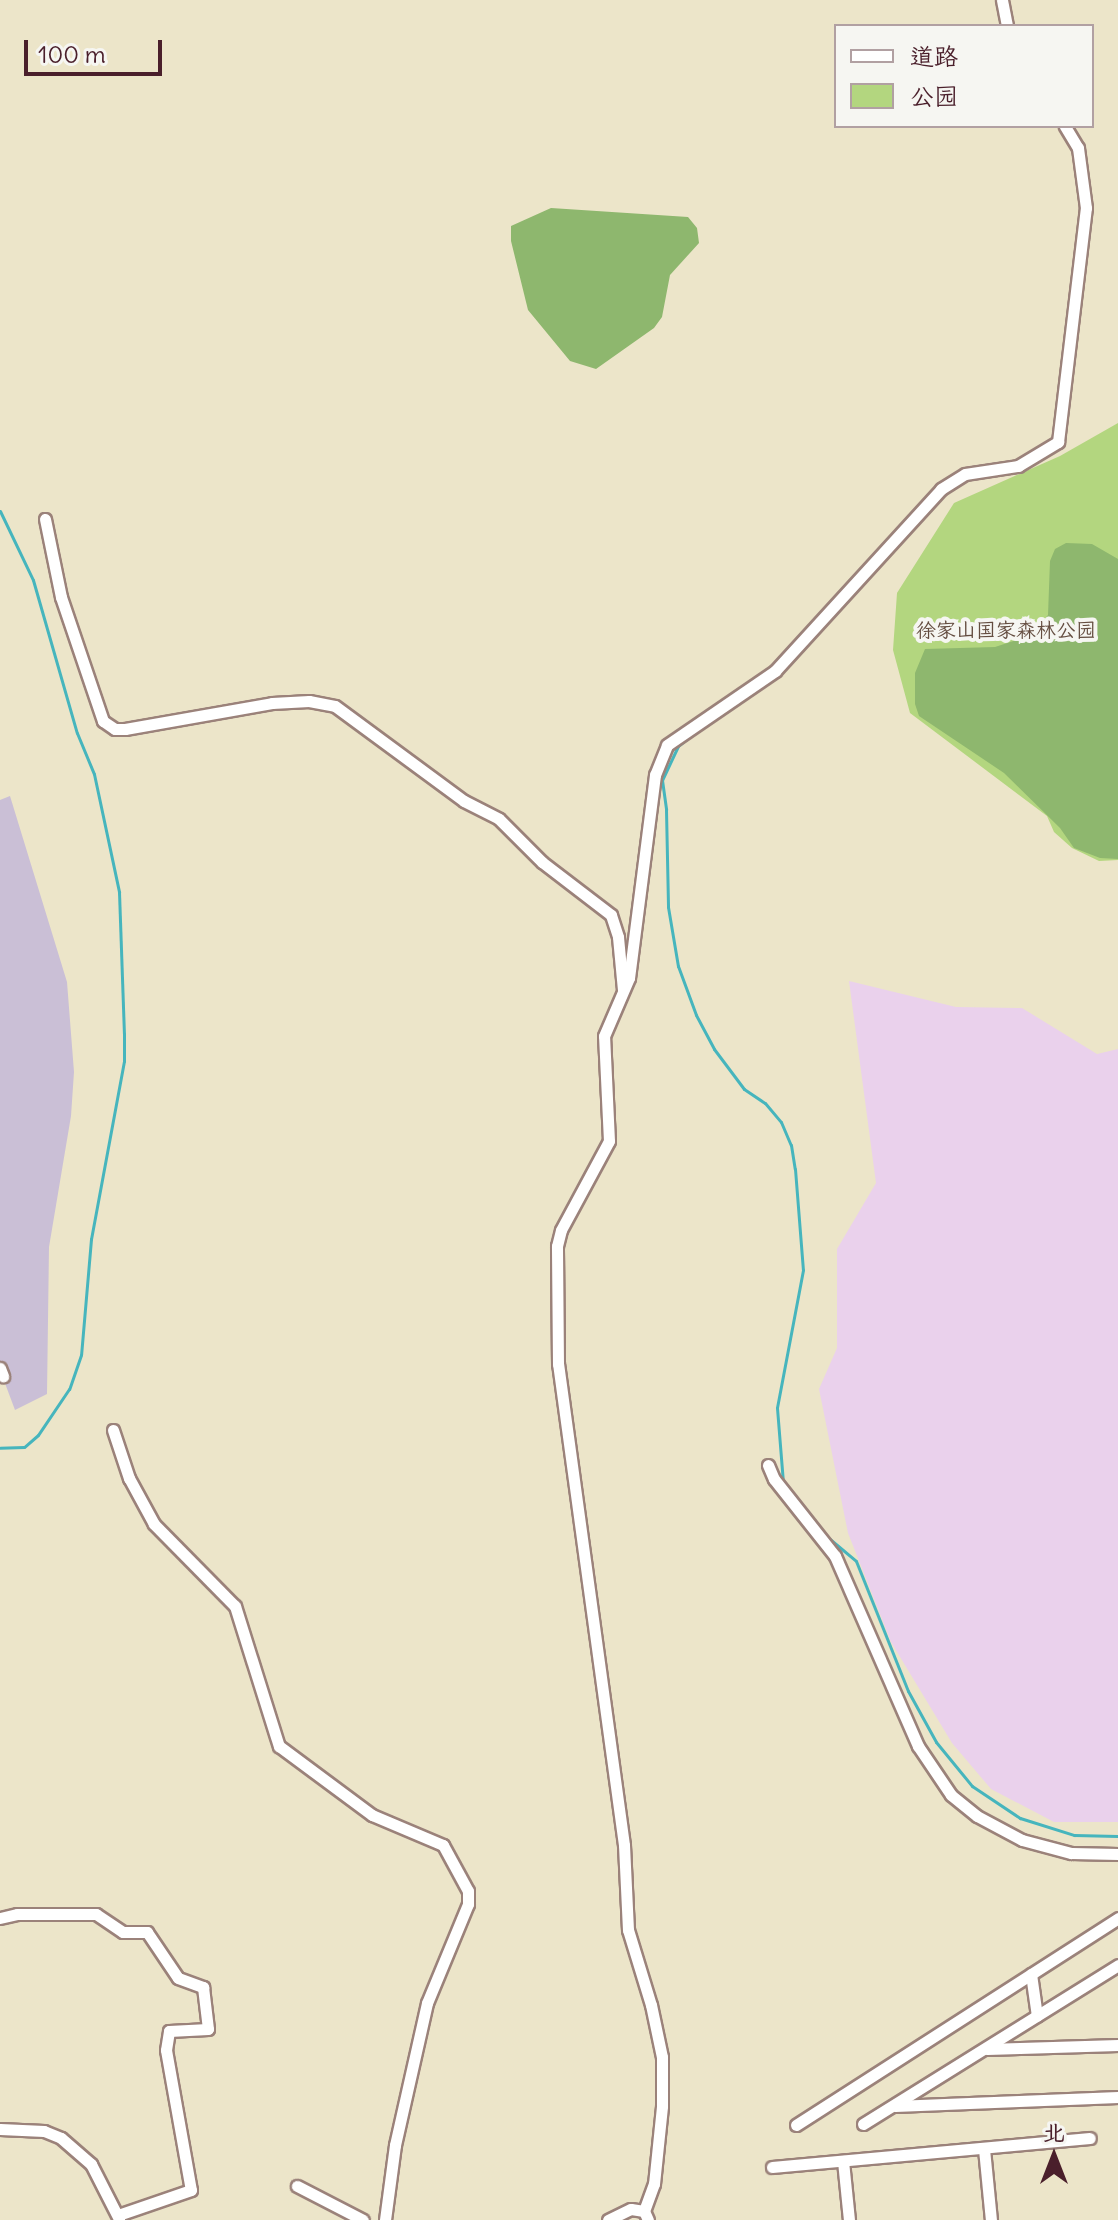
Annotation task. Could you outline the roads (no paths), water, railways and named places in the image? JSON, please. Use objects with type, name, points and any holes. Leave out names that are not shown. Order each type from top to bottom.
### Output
[{"type":"street","points":[[1002,0],[1007,24]]},
{"type":"street","points":[[608,2220],[631,2209],[646,2216],[654,2184],[662,2106],[662,2057],[651,2005],[628,1930],[624,1845],[572,1487],[558,1364],[557,1246],[561,1230],[609,1141],[604,1036],[629,978],[655,775],[667,745],[775,671],[941,489],[965,474],[1018,466],[1058,442],[1086,208],[1078,148],[1066,128]]},
{"type":"street","points":[[45,519],[61,597],[103,721],[115,729],[125,729],[272,703],[309,701],[335,706],[464,801],[499,819],[542,862],[611,915],[618,937],[623,992]]},
{"type":"street","points":[[113,1430],[129,1478],[154,1524],[235,1606],[279,1746],[372,1815],[443,1845],[468,1891],[468,1904],[427,2003],[395,2145],[385,2220]]},
{"type":"street","points":[[768,1465],[774,1479],[835,1556],[918,1746],[951,1795],[977,1816],[1030,1843],[1071,1853],[1118,1854]]},
{"type":"street","points":[[0,1918],[17,1914],[96,1914],[123,1932],[147,1932],[178,1978],[203,1987],[208,2029],[169,2031],[166,2050],[191,2190],[118,2217],[91,2164],[61,2138],[44,2131],[0,2129]]},
{"type":"street","points":[[796,2125],[1118,1918]]},
{"type":"street","points":[[863,2124],[1118,1965]]},
{"type":"street","points":[[1031,1974],[1037,2016]]},
{"type":"street","points":[[983,2049],[1118,2045]]},
{"type":"street","points":[[893,2106],[1118,2097]]},
{"type":"street","points":[[772,2167],[1090,2138]]},
{"type":"street","points":[[984,2149],[991,2220]]},
{"type":"street","points":[[843,2161],[849,2220]]},
{"type":"street","points":[[297,2186],[363,2220]]},
{"type":"waterway","points":[[0,511],[33,580],[77,733],[94,774],[119,892],[124,1034],[124,1061],[91,1239],[81,1355],[69,1389],[38,1435],[24,1447],[0,1448]]},
{"type":"waterway","points":[[693,734],[678,746],[662,780],[666,810],[668,907],[678,966],[696,1015],[714,1049],[744,1089],[765,1103],[781,1122],[791,1145],[795,1169],[803,1270],[777,1408],[783,1482]]},
{"type":"waterway","points":[[825,1535],[856,1561],[908,1691],[936,1742],[972,1786],[1020,1818],[1074,1835],[1118,1836]]},
{"type":"park label","name":"徐家山国家森林公园","points":[[1006,629]]}]
